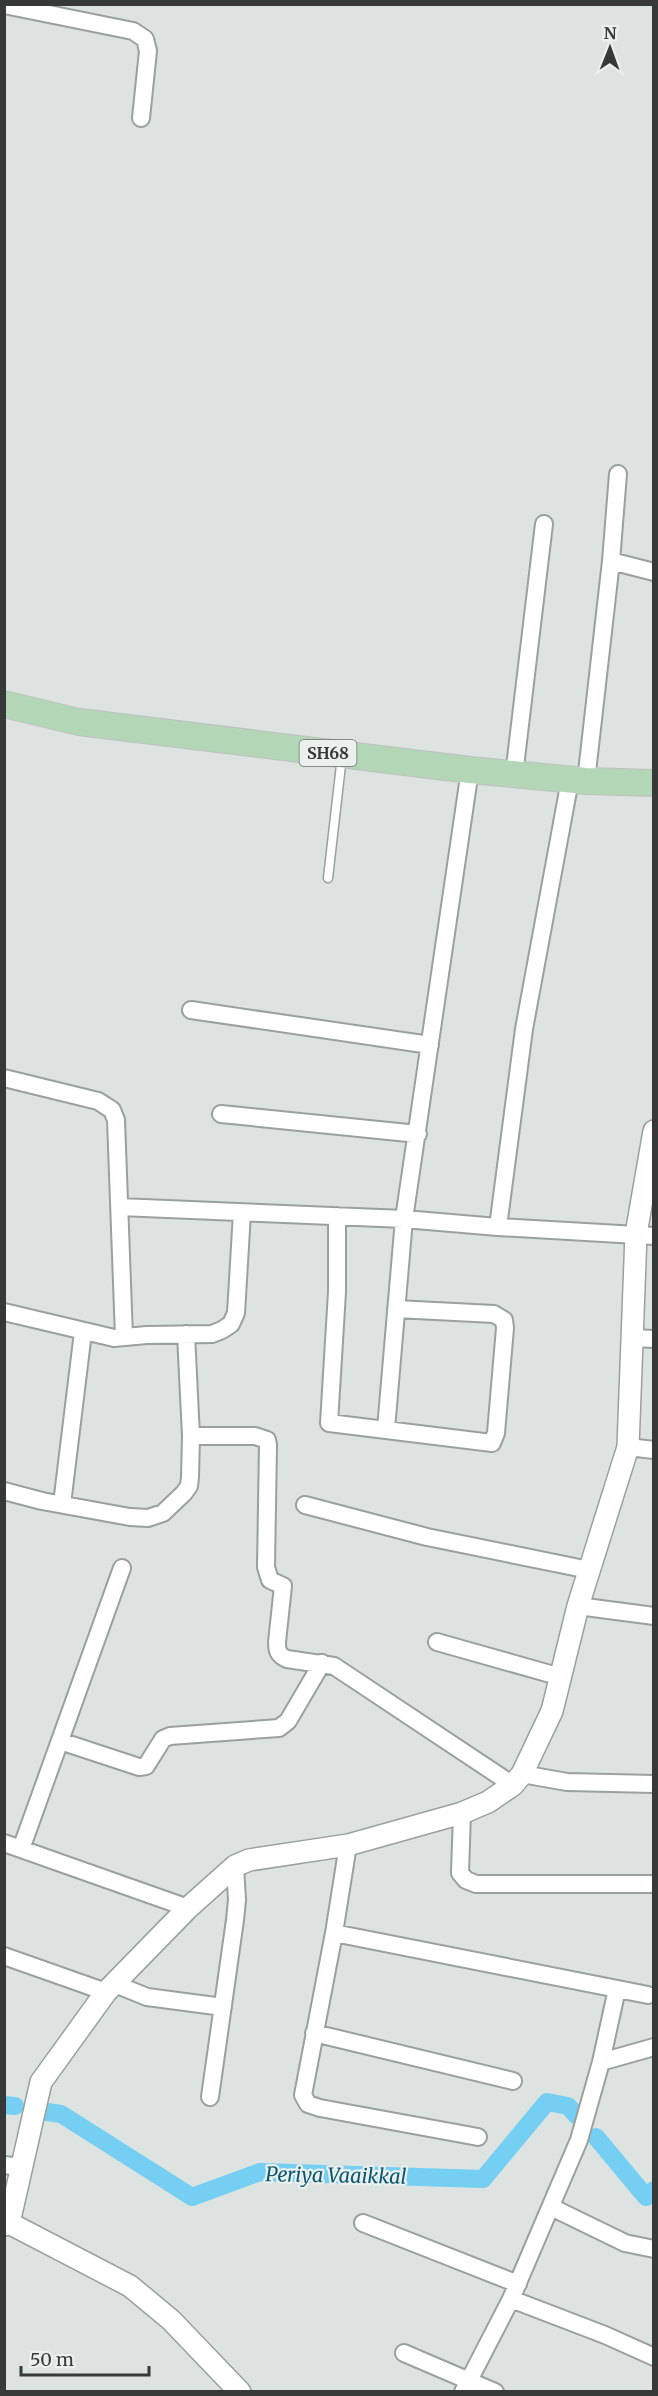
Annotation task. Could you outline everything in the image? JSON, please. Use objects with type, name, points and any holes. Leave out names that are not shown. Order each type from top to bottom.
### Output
[{"type":"main road","name":"SH68","points":[[4,704],[79,722],[470,770],[578,780],[654,783]]},
{"type":"street","points":[[4,5],[61,10],[133,31],[145,39],[148,51],[141,118]]},
{"type":"street","points":[[498,1227],[524,1029],[578,780],[611,561],[618,474]]},
{"type":"street","points":[[514,775],[544,525]]},
{"type":"street","points":[[611,561],[654,572]]},
{"type":"street","points":[[386,1429],[404,1219],[470,770]]},
{"type":"street","points":[[191,1010],[430,1045]]},
{"type":"street","points":[[4,1078],[98,1101],[112,1110],[116,1120],[124,1337]]},
{"type":"street","points":[[221,1114],[418,1134]]},
{"type":"street","points":[[240,2391],[171,2320],[130,2286],[7,2224],[13,2166],[31,2120],[41,2082],[110,1988],[188,1908],[235,1866],[249,1860],[348,1845],[462,1813],[488,1802],[518,1779],[552,1712],[578,1606],[628,1447],[632,1338],[645,1235],[654,1131]]},
{"type":"street","points":[[120,1207],[404,1219],[645,1235]]},
{"type":"street","points":[[4,1312],[114,1338],[212,1334],[222,1330],[231,1324],[237,1306],[242,1213]]},
{"type":"street","points":[[338,1216],[338,1292],[329,1423],[484,1444],[492,1443],[496,1433],[504,1320],[494,1314],[396,1309]]},
{"type":"street","points":[[62,1504],[83,1332]]},
{"type":"street","points":[[4,1491],[130,1517],[148,1518],[163,1512],[189,1486],[191,1436],[186,1334]]},
{"type":"street","points":[[632,1338],[654,1339]]},
{"type":"street","points":[[191,1436],[255,1436],[267,1440],[266,1567],[270,1580],[283,1586],[277,1651],[281,1657],[334,1666],[518,1779],[654,1784]]},
{"type":"street","points":[[628,1447],[654,1450]]},
{"type":"street","points":[[305,1505],[428,1537],[590,1570]]},
{"type":"street","points":[[21,1849],[122,1568]]},
{"type":"street","points":[[578,1606],[654,1616]]},
{"type":"street","points":[[437,1642],[561,1677]]},
{"type":"street","points":[[60,1741],[139,1767],[146,1766],[163,1739],[170,1736],[279,1728],[288,1721],[322,1663]]},
{"type":"street","points":[[462,1813],[460,1873],[466,1880],[476,1884],[654,1884]]},
{"type":"street","points":[[4,1843],[188,1908]]},
{"type":"street","points":[[348,1845],[334,1934],[303,2095],[308,2104],[478,2137]]},
{"type":"street","points":[[210,2097],[237,1900],[235,1866]]},
{"type":"street","points":[[334,1934],[648,1995]]},
{"type":"street","points":[[4,1956],[147,1997],[223,2007]]},
{"type":"street","points":[[466,2386],[514,2291],[579,2140],[618,1989]]},
{"type":"street","points":[[314,2033],[513,2081]]},
{"type":"street","points":[[601,2062],[654,2047]]},
{"type":"street","points":[[551,2207],[625,2243],[654,2249]]},
{"type":"street","points":[[363,2223],[654,2357]]},
{"type":"street","points":[[404,2353],[466,2386],[495,2391]]},
{"type":"lane","points":[[328,878],[342,754]]},
{"type":"waterway","name":"Periya Vaaikkal","points":[[47,2112],[61,2114],[192,2197],[260,2172],[483,2179],[547,2102],[568,2106],[577,2116]]},
{"type":"waterway","name":"Periya Vaaikkal","points":[[4,2105],[15,2106]]},
{"type":"waterway","name":"Periya Vaaikkal","points":[[596,2137],[646,2197],[654,2190]]}]
